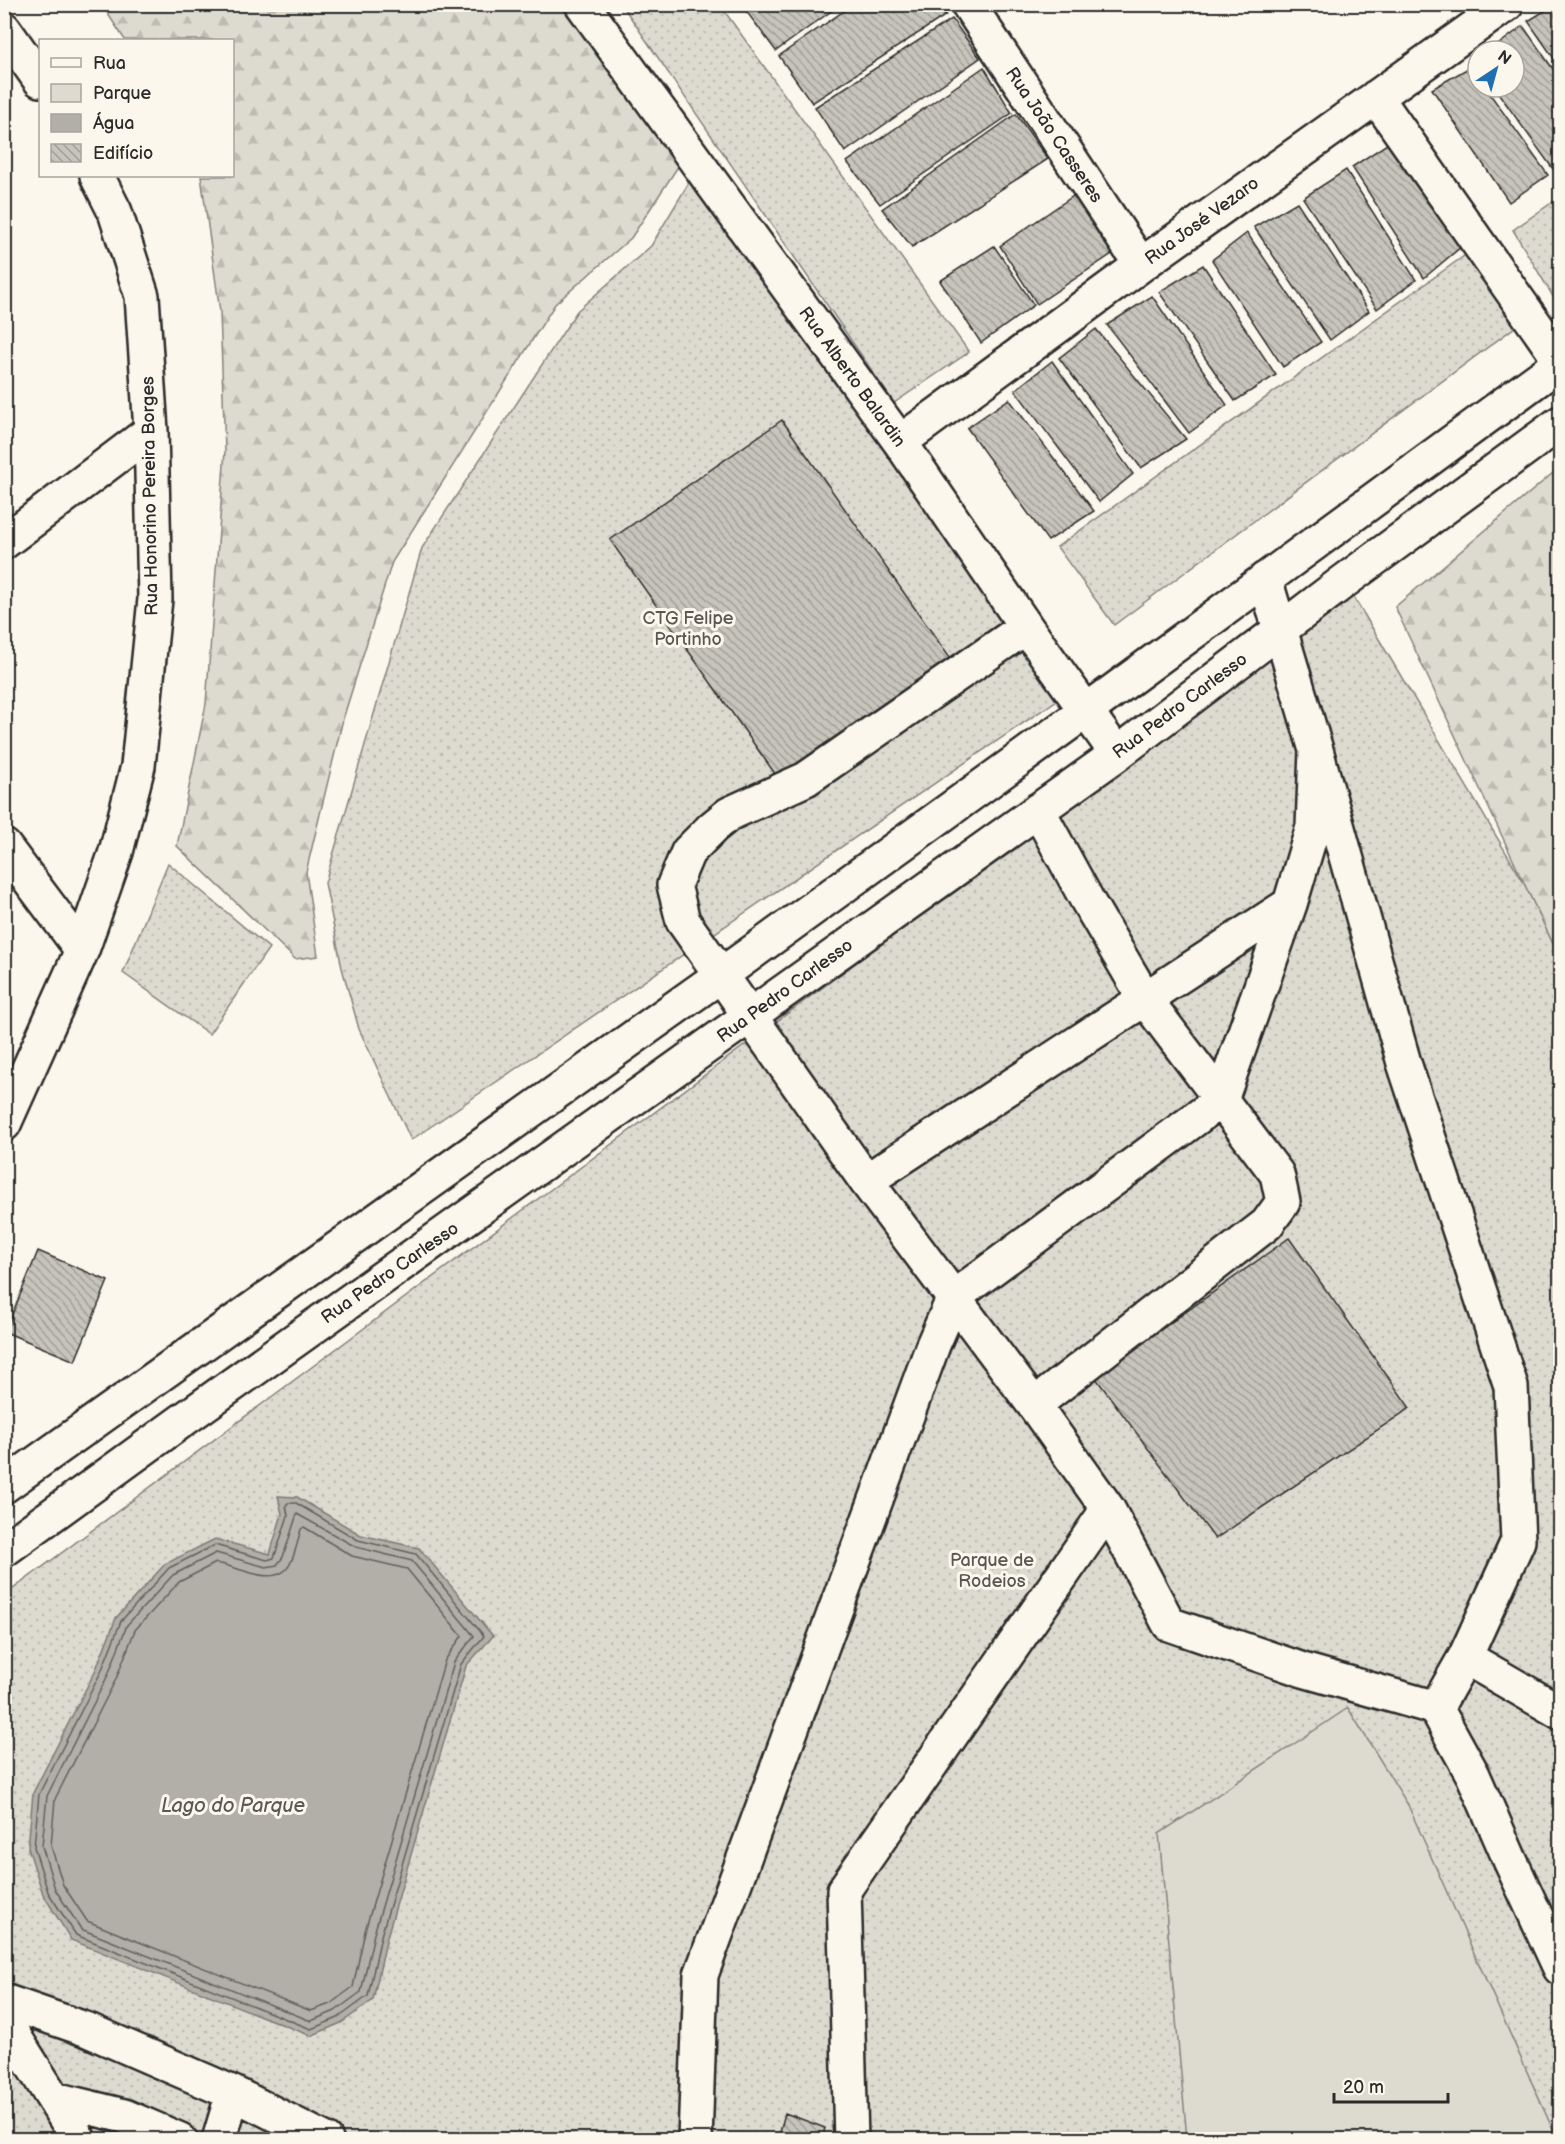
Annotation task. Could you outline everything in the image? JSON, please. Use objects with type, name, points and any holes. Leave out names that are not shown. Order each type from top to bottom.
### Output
[{"type":"street","name":"Rua Alberto Balardin","points":[[582,4],[900,442],[1026,627],[1117,754]]},
{"type":"street","name":"Rua João Casseres","points":[[968,4],[1140,265]]},
{"type":"street","name":"Rua José Vezaro","points":[[900,442],[1140,265],[1507,4]]},
{"type":"street","points":[[4,29],[39,79]]},
{"type":"street","points":[[4,1486],[721,975],[1086,711],[1560,362],[1376,97]]},
{"type":"street","name":"Rua Honorino Pereira Borges","points":[[4,1124],[82,950],[116,852],[138,766],[155,599],[151,431],[142,296],[115,212],[98,177]]},
{"type":"street","name":"Rua Pedro Carlesso","points":[[4,1550],[1117,754],[1560,423]]},
{"type":"street","points":[[4,542],[151,431]]},
{"type":"street","points":[[1265,579],[1316,750],[1404,1063],[1511,1386],[1518,1541],[1465,1657],[1436,1708]]},
{"type":"street","points":[[1026,627],[806,779],[729,814],[688,852],[674,885],[683,921],[866,1181],[1034,1405],[1108,1509],[1169,1624],[1303,1670],[1436,1708],[1473,1775],[1560,1968]]},
{"type":"street","points":[[695,2139],[701,1975],[929,1357],[954,1297],[1221,1100],[1290,904],[1312,827],[1316,750]]},
{"type":"street","points":[[1034,1405],[1267,1224],[1283,1202],[1277,1174],[1145,999],[1086,900],[1038,810]]},
{"type":"street","points":[[4,846],[82,950]]},
{"type":"street","points":[[866,1181],[1290,904]]},
{"type":"street","points":[[153,1379],[183,1420]]},
{"type":"street","points":[[851,2139],[843,1890],[1108,1509]]},
{"type":"street","points":[[1465,1657],[1560,1712]]},
{"type":"street","points":[[4,2001],[88,2030],[232,2093],[326,2139]]},
{"type":"street","points":[[4,2020],[79,2139]]},
{"type":"street","points":[[219,2139],[232,2093]]},
{"type":"street","points":[[55,2099],[124,2116],[180,2139]]},
{"type":"green space","points":[[102,5],[561,5],[683,159],[631,238],[555,304],[392,562],[343,719],[306,872],[318,956],[295,959],[177,846],[206,704],[225,451],[220,312],[201,177],[234,177],[234,39],[124,39]]},
{"type":"green space","points":[[622,5],[720,5],[969,352],[894,403]]},
{"type":"green space","name":"CTG Felipe Portinho","points":[[694,174],[1063,696],[411,1140],[359,1029],[342,968],[325,883],[422,548],[577,311],[651,246]]},
{"type":"green space","points":[[1560,197],[1560,308],[1513,230]]},
{"type":"green space","points":[[1471,251],[1523,321],[1114,625],[1057,547]]},
{"type":"green space","points":[[1560,467],[1560,958],[1395,607]]},
{"type":"green space","name":"Parque de Rodeios","points":[[1352,594],[1523,881],[1560,958],[1560,2139],[5,2140],[5,1595]]},
{"type":"green space","points":[[168,863],[269,948],[209,1034],[123,973]]},
{"type":"green space","points":[[1348,1708],[1408,1805],[1557,2139],[1187,2139],[1159,1834]]},
{"type":"water","name":"Lago do Parque","points":[[278,1496],[297,1497],[361,1535],[419,1548],[493,1636],[466,1666],[387,1937],[373,2000],[341,2023],[311,2036],[71,1940],[43,1894],[28,1848],[33,1793],[96,1669],[116,1618],[165,1564],[215,1539],[270,1554],[282,1514]]},
{"type":"building","points":[[747,4],[841,4],[776,51],[743,7]]},
{"type":"building","points":[[854,4],[939,4],[946,15],[812,103],[779,56]]},
{"type":"building","points":[[1556,4],[1560,4],[1560,67],[1528,21]]},
{"type":"building","points":[[952,19],[980,58],[845,152],[815,107]]},
{"type":"building","points":[[1523,26],[1560,79],[1560,164],[1553,169],[1503,99],[1526,99],[1526,39],[1506,39]]},
{"type":"building","points":[[984,67],[1012,113],[880,204],[847,162]]},
{"type":"building","points":[[1466,69],[1466,99],[1494,99],[1548,175],[1509,202],[1432,89]]},
{"type":"building","points":[[1016,114],[1048,159],[912,247],[882,209]]},
{"type":"building","points":[[1390,142],[1462,246],[1424,278],[1352,167]]},
{"type":"building","points":[[1346,170],[1416,280],[1377,309],[1303,198]]},
{"type":"building","points":[[1079,192],[1121,248],[1037,304],[1000,246]]},
{"type":"building","points":[[1297,202],[1369,311],[1330,340],[1254,227]]},
{"type":"building","points":[[1247,233],[1321,342],[1283,367],[1212,260]]},
{"type":"building","points":[[994,246],[1034,305],[981,343],[940,281]]},
{"type":"building","points":[[1203,265],[1276,375],[1235,401],[1159,292]]},
{"type":"building","points":[[1152,296],[1227,405],[1189,433],[1107,325]]},
{"type":"building","points":[[1096,329],[1186,439],[1141,468],[1059,358]]},
{"type":"building","points":[[1052,361],[1133,474],[1099,502],[1015,390]]},
{"type":"building","points":[[1009,399],[1094,511],[1048,541],[967,428]]},
{"type":"building","name":"CTG Felipe Portinho","points":[[782,420],[950,658],[778,778],[610,540]]},
{"type":"building","points":[[1289,1238],[1410,1408],[1215,1539],[1095,1377]]},
{"type":"building","points":[[38,1251],[108,1281],[75,1361],[5,1332]]},
{"type":"building","points":[[785,2113],[825,2128],[822,2140],[778,2140]]}]
